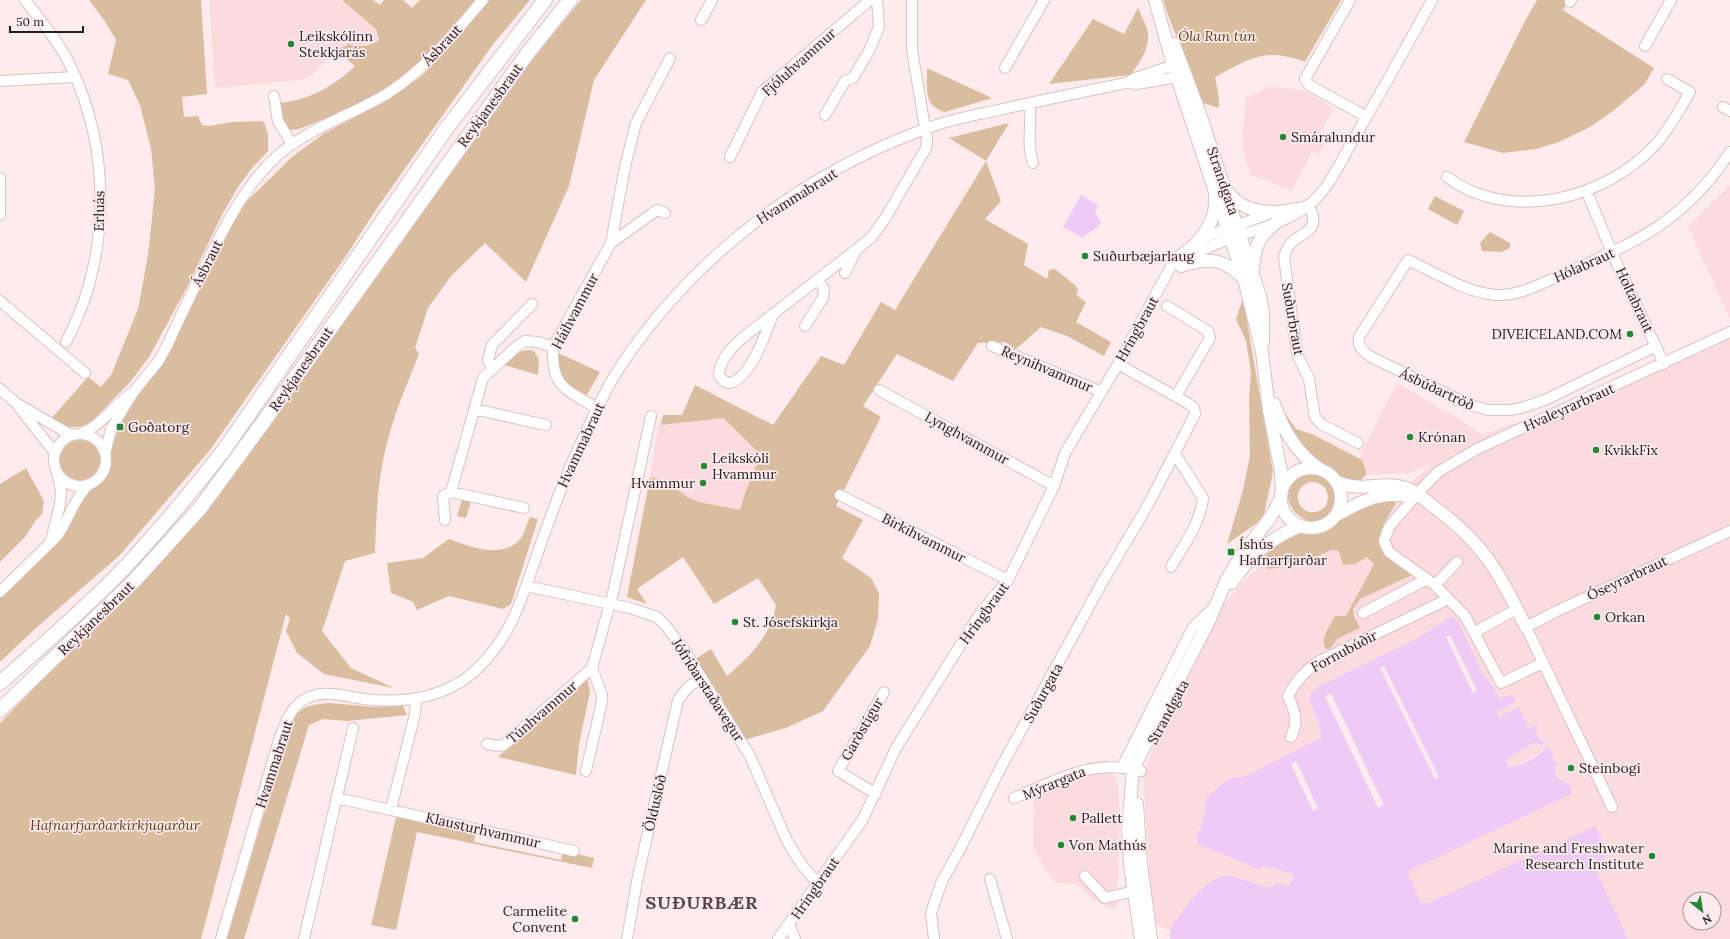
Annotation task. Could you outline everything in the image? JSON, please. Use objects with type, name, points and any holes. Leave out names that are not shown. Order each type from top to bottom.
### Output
[{"type":"highway","name":"Reykjanesbraut","points":[[0,683],[64,626],[128,564],[189,496],[224,450],[446,129],[546,0]]},
{"type":"highway","name":"Reykjanesbraut","points":[[0,710],[135,580],[201,506],[260,428],[518,67],[570,0]]},
{"type":"main road","name":"Strandgata","points":[[1141,939],[1130,865],[1128,831],[1132,769],[1204,631],[1213,608],[1235,563],[1270,518],[1282,495],[1281,472],[1269,410],[1262,352],[1264,313],[1248,276],[1182,77],[1167,27],[1160,16],[1155,0]]},
{"type":"main road","points":[[1181,266],[1201,260],[1214,260],[1248,276],[1257,243],[1275,217],[1239,204],[1219,186]]},
{"type":"main road","points":[[1198,241],[1205,233],[1214,214],[1219,186]]},
{"type":"main road","name":"Strandgata","points":[[1266,384],[1287,434],[1305,457],[1320,469]]},
{"type":"main road","points":[[1417,494],[1403,496],[1388,495],[1373,498],[1336,515],[1324,525],[1308,528],[1301,526],[1287,515],[1282,495],[1286,483],[1292,475],[1300,470],[1310,468],[1320,469],[1327,472],[1337,482],[1349,487],[1374,486],[1407,488],[1417,494],[1442,513],[1478,547],[1498,574],[1526,627]]},
{"type":"main road","points":[[1336,515],[1342,499],[1337,482]]},
{"type":"main road","name":"Strandgata","points":[[1151,939],[1141,864],[1132,769],[1157,732],[1205,645],[1223,602],[1239,572],[1275,538],[1301,526]]},
{"type":"street","name":"Erluás","points":[[25,0],[63,53],[75,77],[94,135],[101,212],[98,246],[82,307],[66,342]]},
{"type":"street","name":"Ásbraut","points":[[105,454],[110,429],[134,391],[158,362],[230,217],[241,199],[262,171],[292,144],[384,95],[404,82],[425,64],[483,0]]},
{"type":"street","points":[[701,20],[712,0]]},
{"type":"street","name":"Fjóluhvammur","points":[[730,157],[762,92],[870,0]]},
{"type":"street","points":[[826,115],[845,82],[854,78],[869,51],[879,27],[877,0]]},
{"type":"street","points":[[774,314],[765,337],[742,377],[730,383],[722,380],[719,376],[719,371],[728,353],[746,335],[871,238],[886,217],[926,148],[926,129],[912,50],[912,0]]},
{"type":"street","points":[[1005,68],[1044,0]]},
{"type":"street","points":[[1350,0],[1305,79],[1309,85],[1367,117]]},
{"type":"street","points":[[1234,232],[1306,206],[1327,185],[1367,117],[1432,0]]},
{"type":"street","points":[[1645,46],[1671,0]]},
{"type":"street","name":"Háihvammur","points":[[597,408],[561,385],[552,365],[553,347],[611,243],[625,167],[636,123],[670,58]]},
{"type":"street","name":"Hvammabraut","points":[[1126,83],[1135,78],[1178,64]]},
{"type":"street","points":[[0,81],[75,77]]},
{"type":"street","name":"Hvammabraut","points":[[221,939],[278,743],[288,718],[305,699],[324,694],[333,693],[380,700],[416,699],[445,690],[465,679],[481,666],[501,643],[509,630],[519,607],[560,492],[597,408],[618,370],[684,288],[730,242],[773,209],[814,183],[881,147],[926,129],[954,120],[1126,83],[1137,84],[1182,77]]},
{"type":"street","points":[[1447,177],[1469,192],[1489,198],[1510,201],[1546,200],[1587,192],[1633,165],[1651,149],[1668,130],[1690,92],[1667,79]]},
{"type":"street","points":[[274,96],[278,121],[292,144]]},
{"type":"street","points":[[1030,103],[1031,116],[1028,146],[1033,162]]},
{"type":"street","name":"Hólabraut","points":[[1408,260],[1472,290],[1488,294],[1517,294],[1612,252],[1652,231],[1680,211],[1707,183],[1730,152]]},
{"type":"street","points":[[0,178],[0,214]]},
{"type":"street","name":"Holtabraut","points":[[1587,192],[1612,252],[1664,364]]},
{"type":"street","name":"Suðurbraut","points":[[1306,206],[1314,218],[1312,225],[1308,231],[1292,242],[1287,248],[1284,257],[1297,354],[1309,379],[1315,417],[1321,424],[1358,443]]},
{"type":"street","name":"Háihvammur","points":[[611,243],[657,210],[665,213]]},
{"type":"street","name":"Hringbraut","points":[[778,939],[863,820],[896,748],[916,714],[981,612],[1008,580],[1054,486],[1065,453],[1118,364],[1175,259],[1198,241],[1234,232]]},
{"type":"street","name":"Hringbraut","points":[[1168,274],[1181,266],[1200,250],[1234,232]]},
{"type":"street","points":[[845,273],[857,248]]},
{"type":"street","name":"Ásbúðartröð","points":[[1408,260],[1359,337],[1359,346],[1372,358],[1470,406],[1489,410],[1521,408],[1558,394],[1656,346]]},
{"type":"street","points":[[805,326],[823,298],[824,289],[818,280]]},
{"type":"street","points":[[0,302],[85,373]]},
{"type":"street","points":[[492,369],[488,360],[492,345],[532,304]]},
{"type":"street","points":[[1166,306],[1208,331],[1210,334],[1210,338],[1176,396]]},
{"type":"street","name":"Hvaleyrarbraut","points":[[1417,494],[1438,472],[1477,449],[1664,364],[1730,332]]},
{"type":"street","points":[[451,492],[483,378],[516,347],[525,341],[538,342],[553,347]]},
{"type":"street","name":"Reynihvammur","points":[[992,346],[1102,392]]},
{"type":"street","name":"Suðurgata","points":[[934,939],[931,913],[942,881],[960,851],[1000,769],[1103,581],[1148,505],[1195,414],[1194,408],[1176,396],[1118,364]]},
{"type":"street","points":[[0,389],[16,403],[55,453]]},
{"type":"street","name":"Lynghvammur","points":[[880,390],[1054,486]]},
{"type":"street","name":"Ásbraut","points":[[75,435],[91,430],[122,399],[134,391]]},
{"type":"street","points":[[0,592],[23,571],[51,540],[57,536],[62,529],[74,502],[88,485],[100,476],[106,461],[105,454],[95,439],[90,436],[75,435],[16,403]]},
{"type":"street","points":[[474,408],[546,425]]},
{"type":"street","points":[[592,668],[610,604],[651,416]]},
{"type":"street","points":[[51,540],[60,504],[61,491],[54,462],[55,453],[61,443],[75,435]]},
{"type":"street","points":[[1171,567],[1196,524],[1202,510],[1204,498],[1175,454]]},
{"type":"street","points":[[58,475],[69,484],[78,486],[88,485]]},
{"type":"street","points":[[445,520],[443,496],[451,492],[524,508]]},
{"type":"street","points":[[1417,494],[1387,531],[1384,541],[1389,552],[1436,585],[1465,616],[1475,632],[1501,683],[1543,663]]},
{"type":"street","name":"Birkihvammur","points":[[840,495],[1008,580]]},
{"type":"street","name":"Óseyrarbraut","points":[[1526,627],[1730,531]]},
{"type":"street","points":[[1436,585],[1457,562]]},
{"type":"street","name":"Fornubúðir","points":[[1363,613],[1427,579]]},
{"type":"street","name":"Jófríðarstaðavegur","points":[[526,586],[630,608],[657,617],[665,624],[683,648],[750,756],[787,841],[802,865],[818,884]]},
{"type":"street","name":"Fornubúðir","points":[[1291,737],[1296,725],[1295,712],[1288,696],[1297,680],[1306,670],[1318,662],[1448,599]]},
{"type":"street","points":[[1475,632],[1516,609]]},
{"type":"street","points":[[1526,627],[1612,807]]},
{"type":"street","name":"Túnhvammur","points":[[487,744],[498,746],[504,745],[592,668],[602,695],[601,706],[586,771]]},
{"type":"street","name":"Ölduslóð","points":[[627,939],[637,881],[678,700],[689,686],[702,679]]},
{"type":"street","name":"Garðstígur","points":[[876,794],[838,770],[884,692]]},
{"type":"street","points":[[391,809],[415,714],[416,699]]},
{"type":"street","points":[[304,939],[353,728]]},
{"type":"street","name":"Mýrargata","points":[[1014,798],[1094,767],[1132,769]]},
{"type":"street","name":"Klausturhvammur","points":[[337,798],[574,851]]},
{"type":"street","points":[[1084,876],[1104,898],[1134,891]]},
{"type":"street","points":[[990,878],[1007,939]]},
{"type":"street","points":[[789,924],[795,939]]},
{"type":"shaded area","name":"Leikskólinn Stekkjarás","points":[[209,0],[342,0],[376,29],[379,39],[373,43],[354,47],[348,44],[337,51],[312,75],[301,80],[215,88]]},
{"type":"shaded area","name":"Smáralundur","points":[[1268,86],[1306,91],[1334,108],[1319,134],[1327,139],[1318,155],[1312,152],[1292,190],[1251,175],[1244,154],[1242,145],[1246,99]]},
{"type":"shaded area","points":[[1730,185],[1730,319],[1688,226]]},
{"type":"shaded area","points":[[1081,195],[1098,205],[1095,212],[1101,222],[1083,238],[1063,227]]},
{"type":"shaded area","points":[[1730,327],[1730,939],[1628,939],[1594,868],[1445,896],[1429,903],[1421,902],[1407,872],[1572,794],[1570,785],[1557,778],[1555,768],[1557,765],[1548,746],[1543,748],[1535,756],[1514,767],[1509,767],[1506,761],[1509,757],[1534,743],[1543,745],[1544,741],[1537,739],[1537,724],[1529,728],[1500,717],[1497,712],[1516,702],[1500,700],[1492,685],[1483,674],[1457,621],[1451,617],[1414,640],[1321,685],[1315,717],[1322,730],[1321,738],[1244,777],[1230,778],[1206,797],[1204,819],[1198,831],[1262,870],[1263,866],[1290,873],[1293,876],[1292,884],[1288,886],[1275,882],[1273,887],[1267,887],[1224,876],[1217,878],[1182,914],[1170,931],[1153,923],[1143,777],[1166,711],[1221,607],[1252,573],[1280,555],[1387,504],[1433,463],[1410,473],[1366,475],[1360,455],[1397,383],[1462,421],[1482,435],[1573,402]]},
{"type":"shaded area","name":"Leikskóli Hvammur","points":[[722,418],[761,455],[745,493],[740,510],[699,502],[687,497],[667,481],[650,477],[659,422]]},
{"type":"shaded area","points":[[1451,617],[1457,620],[1483,674],[1492,685],[1500,699],[1511,694],[1516,702],[1497,712],[1500,717],[1519,707],[1529,728],[1538,724],[1537,736],[1545,743],[1543,745],[1534,743],[1509,757],[1506,761],[1509,767],[1529,761],[1548,746],[1557,765],[1555,768],[1557,778],[1570,785],[1572,794],[1407,872],[1421,902],[1429,903],[1595,826],[1608,854],[1595,869],[1628,939],[1170,939],[1170,933],[1174,923],[1186,906],[1210,882],[1218,878],[1229,876],[1267,887],[1273,887],[1275,882],[1288,886],[1293,880],[1293,876],[1290,873],[1263,866],[1261,870],[1198,844],[1196,837],[1204,819],[1206,797],[1230,778],[1244,777],[1321,738],[1320,728],[1312,707],[1310,695],[1321,685],[1414,640]]},
{"type":"shaded area","points":[[1106,759],[1118,784],[1120,812],[1117,905],[1113,910],[1093,899],[1078,885],[1054,882],[1033,848],[1034,784]]},
{"type":"green space","points":[[89,0],[201,0],[207,94],[182,97],[184,117],[198,116],[202,125],[209,126],[233,122],[264,122],[268,134],[268,151],[252,168],[238,187],[222,215],[185,291],[149,357],[131,381],[91,422],[79,427],[61,427],[49,421],[88,377],[101,387],[111,375],[138,309],[148,255],[155,189],[151,149],[140,105],[128,80],[108,74],[116,40],[104,20]]},
{"type":"green space","points":[[342,0],[373,0],[380,5],[384,0],[403,0],[412,8],[420,0],[475,0],[429,52],[391,86],[368,100],[349,109],[299,129],[290,130],[284,127],[278,103],[289,102],[310,96],[329,86],[347,73],[355,66],[337,51],[348,44],[364,46],[379,40],[376,29]]},
{"type":"green space","points":[[490,0],[530,0],[494,43],[377,208],[348,253],[210,450],[119,556],[36,628],[0,662],[0,597],[86,492],[98,482],[117,434],[117,423],[142,391],[170,348],[229,231],[246,202],[292,157],[323,134],[391,98],[424,74]]},
{"type":"green space","name":"Hafnarfjarðarkirkjugarður","points":[[581,0],[646,0],[594,80],[569,186],[526,282],[485,243],[451,276],[428,308],[415,348],[419,354],[403,393],[386,447],[378,496],[375,553],[345,561],[322,631],[351,668],[394,688],[324,674],[297,653],[286,631],[290,618],[286,614],[201,939],[0,939],[0,723],[149,572],[217,495],[317,360],[533,59]]},
{"type":"green space","name":"Óla Run tún","points":[[1163,0],[1341,0],[1305,62],[1279,55],[1268,55],[1249,60],[1215,77],[1219,98],[1219,108],[1200,102],[1192,76]]},
{"type":"green space","points":[[1537,0],[1568,0],[1563,10],[1654,68],[1645,84],[1613,111],[1590,127],[1559,142],[1536,149],[1503,153],[1464,142],[1525,21]]},
{"type":"green space","points":[[1138,8],[1147,29],[1148,41],[1144,54],[1130,75],[1049,84],[1093,19],[1124,34]]},
{"type":"green space","points":[[927,68],[992,98],[945,112],[938,109],[933,105],[928,95]]},
{"type":"green space","points":[[1009,123],[986,161],[949,138]]},
{"type":"green space","points":[[986,161],[1001,201],[985,219],[1028,244],[1024,265],[1047,279],[1049,270],[1055,269],[1076,286],[1078,291],[1076,295],[1086,302],[1076,322],[1111,342],[1104,356],[1067,336],[1041,327],[1016,349],[1005,342],[978,343],[953,381],[897,354],[863,406],[881,417],[836,506],[863,520],[842,558],[871,578],[879,593],[878,619],[870,646],[823,711],[786,728],[744,740],[694,660],[711,649],[727,676],[744,661],[758,645],[769,626],[776,605],[758,578],[714,604],[683,557],[637,589],[647,604],[627,597],[650,477],[667,481],[687,497],[699,502],[740,510],[745,493],[761,455],[723,418],[661,425],[663,415],[682,415],[695,385],[773,425],[821,356],[844,365],[881,302],[895,310]]},
{"type":"green space","points":[[1435,196],[1464,211],[1457,225],[1428,209]]},
{"type":"green space","points":[[1490,232],[1510,243],[1510,248],[1501,252],[1482,251],[1480,243]]},
{"type":"green space","points":[[1243,298],[1273,472],[1264,514],[1257,523],[1227,544],[1243,490],[1250,456],[1249,398],[1251,372],[1246,341],[1236,319]]},
{"type":"green space","points":[[522,351],[534,351],[539,360],[538,375],[501,364]]},
{"type":"green space","points":[[558,353],[600,372],[587,395],[568,384],[560,375]]},
{"type":"green space","points":[[1282,409],[1296,429],[1312,434],[1362,460],[1366,475],[1358,483],[1344,479],[1336,473],[1316,465],[1286,423]]},
{"type":"green space","points":[[80,440],[94,446],[100,460],[94,474],[80,480],[66,474],[60,460],[66,446]]},
{"type":"green space","points":[[26,468],[44,501],[42,514],[36,520],[26,536],[0,562],[0,484]]},
{"type":"green space","points":[[1307,472],[1314,472],[1327,477],[1332,481],[1337,493],[1337,499],[1335,507],[1327,518],[1316,522],[1305,519],[1296,513],[1289,503],[1288,492],[1293,481]],"holes":[[[1311,482],[1316,482],[1326,489],[1328,497],[1326,506],[1318,511],[1311,512],[1305,510],[1300,505],[1298,499],[1299,492],[1303,486]]]},
{"type":"green space","points":[[462,499],[471,501],[466,518],[457,516]]},
{"type":"green space","points":[[1389,500],[1396,503],[1381,531],[1381,550],[1385,551],[1412,575],[1360,599],[1353,609],[1354,616],[1360,628],[1337,639],[1330,649],[1326,649],[1324,645],[1324,637],[1328,628],[1335,616],[1346,616],[1374,564],[1367,557],[1355,564],[1343,565],[1339,551],[1331,550],[1316,557],[1285,567],[1268,569],[1261,560],[1271,550],[1271,547],[1300,532],[1309,533],[1328,530],[1345,516],[1366,504]]},
{"type":"green space","points":[[530,517],[538,519],[511,604],[503,609],[449,596],[417,610],[413,602],[391,593],[387,563],[423,558],[449,539],[486,550],[506,549],[514,545],[521,538]]},
{"type":"green space","points":[[587,676],[590,692],[579,744],[576,775],[498,757]]},
{"type":"green space","points":[[329,703],[375,707],[403,706],[407,715],[347,721],[323,719],[309,725],[244,939],[227,939],[292,719],[296,714],[308,706]]},
{"type":"green space","points":[[397,813],[476,831],[474,842],[561,860],[563,851],[594,858],[592,868],[417,832],[396,930],[371,925]]},
{"type":"pier","points":[[1450,635],[1477,691],[1473,693],[1446,637]]},
{"type":"pier","points":[[1384,666],[1439,777],[1435,779],[1380,668]]},
{"type":"pier","points":[[1331,693],[1384,805],[1378,808],[1325,696]]},
{"type":"pier","points":[[1296,761],[1318,808],[1313,811],[1291,764]]},
{"type":"place","name":"Leikskólinn Stekkjarás","points":[[291,44]]},
{"type":"place","name":"Smáralundur","points":[[1283,137]]},
{"type":"place","name":"Suðurbæjarlaug","points":[[1085,256]]},
{"type":"place","name":"DIVEICELAND.COM","points":[[1630,334]]},
{"type":"place","name":"Goðatorg","points":[[120,427]]},
{"type":"place","name":"Krónan","points":[[1410,437]]},
{"type":"place","name":"KvikkFix","points":[[1596,450]]},
{"type":"place","name":"Leikskóli Hvammur","points":[[704,466]]},
{"type":"place","name":"Hvammur","points":[[703,483]]},
{"type":"place","name":"Íshús Hafnarfjarðar","points":[[1231,552]]},
{"type":"place","name":"Orkan","points":[[1597,617]]},
{"type":"place","name":"St. Jósefskirkja","points":[[735,622]]},
{"type":"place","name":"Steinbogi","points":[[1571,768]]},
{"type":"place","name":"Pallett","points":[[1073,818]]},
{"type":"place","name":"Von Mathús","points":[[1061,845]]},
{"type":"place","name":"Marine and Freshwater Research Institute","points":[[1652,856]]},
{"type":"place","name":"Carmelite Convent","points":[[575,919]]},
{"type":"district","name":"SUÐURBÆR","points":[[702,903]]}]
